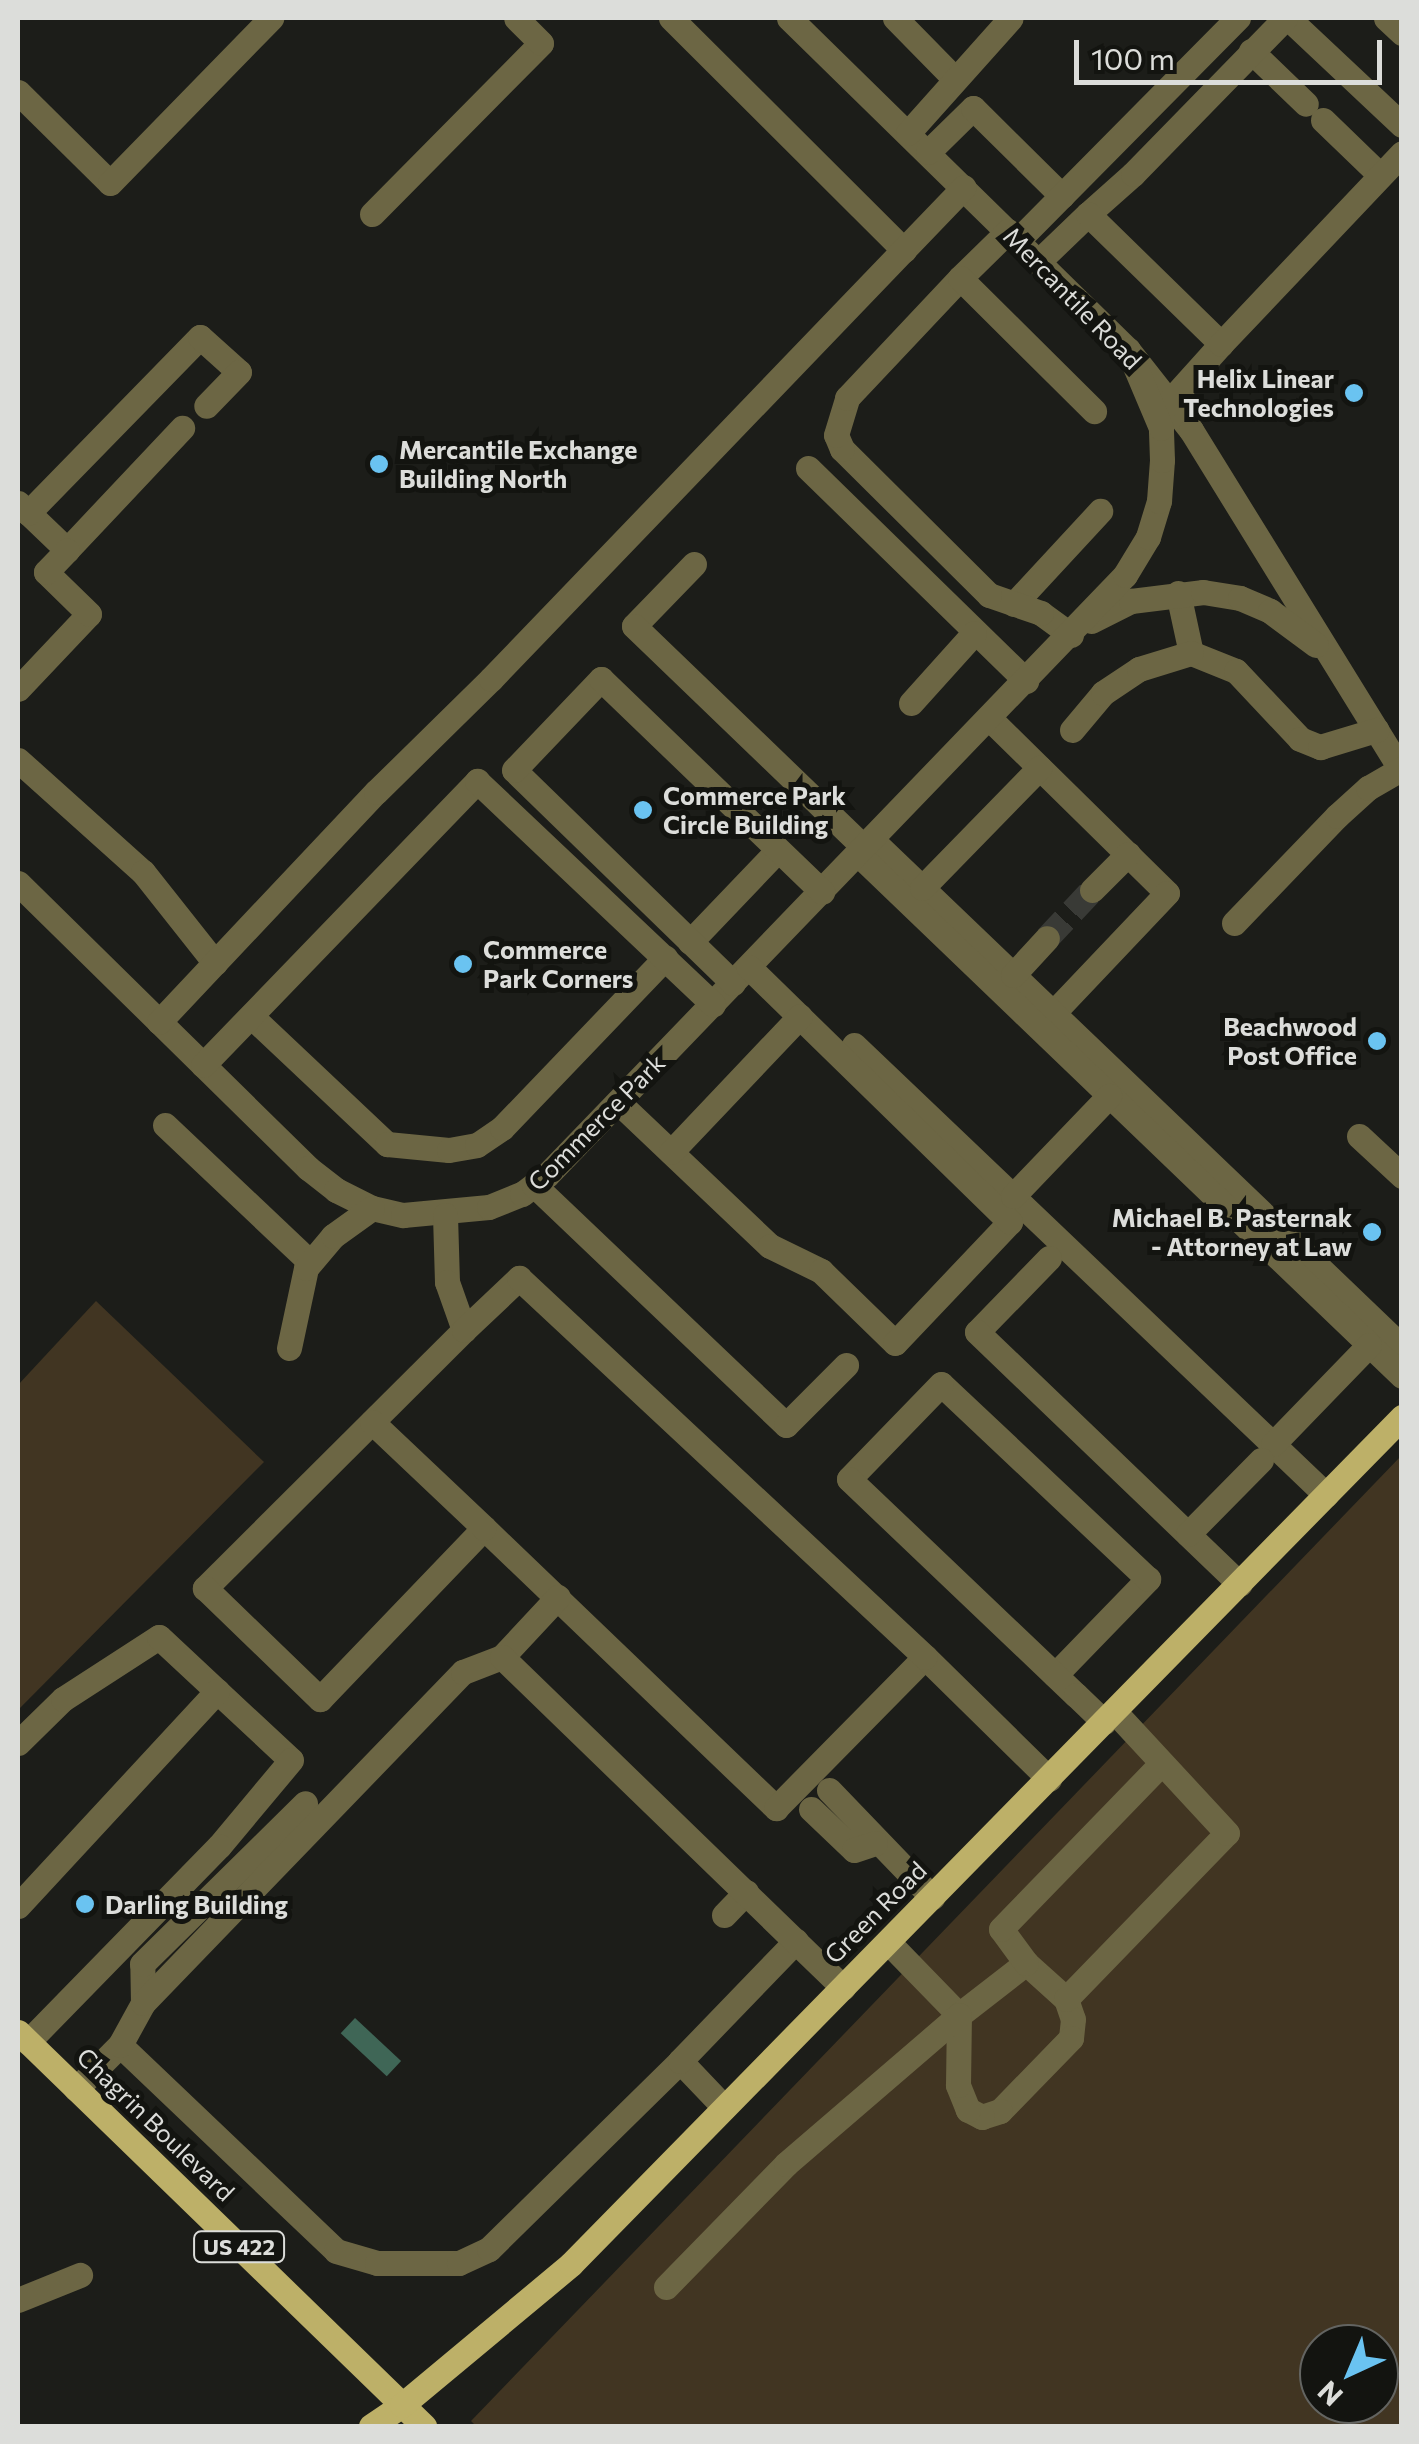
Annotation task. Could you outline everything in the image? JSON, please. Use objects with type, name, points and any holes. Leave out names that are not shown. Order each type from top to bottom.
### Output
[{"type":"main road","name":"Green Road","points":[[370,2426],[402,2405],[571,2264],[1402,1417]]},
{"type":"main road","name":"Chagrin Boulevard","points":[[23,2037],[424,2426]]},
{"type":"street","points":[[18,92],[110,184],[271,18]]},
{"type":"street","points":[[372,214],[541,44],[516,18]]},
{"type":"street","points":[[671,18],[904,250]]},
{"type":"street","name":"Mercantile Road","points":[[789,18],[1128,350]]},
{"type":"street","points":[[895,18],[954,78]]},
{"type":"street","points":[[908,133],[1011,18]]},
{"type":"street","points":[[1071,635],[1041,614],[989,595],[842,449],[836,436],[847,398],[960,278],[1062,196],[1238,18]]},
{"type":"street","points":[[1040,260],[1133,174],[1287,18],[1402,124]]},
{"type":"street","points":[[1386,18],[1402,33]]},
{"type":"street","points":[[1251,51],[1380,175]]},
{"type":"street","points":[[928,152],[972,108],[1062,196]]},
{"type":"street","points":[[1234,923],[1337,816],[1368,788],[1401,770],[1191,430],[1162,409],[1402,153]]},
{"type":"street","points":[[159,1022],[964,187]]},
{"type":"street","points":[[1088,214],[1221,344]]},
{"type":"street","points":[[960,278],[1094,411]]},
{"type":"street","points":[[67,550],[23,508],[200,337],[238,372],[206,406]]},
{"type":"street","name":"Commerce Park","points":[[18,884],[308,1168],[336,1190],[372,1208],[403,1215],[445,1215],[489,1208],[534,1185],[618,1102],[1125,575],[1148,537],[1159,500],[1162,460],[1162,409],[1128,350]]},
{"type":"street","points":[[18,689],[89,614],[46,572],[182,428]]},
{"type":"street","points":[[808,468],[1026,681]]},
{"type":"street","points":[[1014,604],[1100,512]]},
{"type":"street","points":[[694,564],[634,626],[865,847],[1110,1096],[1389,1334]]},
{"type":"street","points":[[1178,593],[1191,653]]},
{"type":"street","name":"Commerce Park","points":[[1071,635],[1131,601],[1178,593],[1240,598],[1298,629],[1334,662]]},
{"type":"street","points":[[911,703],[974,633]]},
{"type":"street","points":[[1072,730],[1103,693],[1139,669],[1191,653],[1236,670],[1300,739],[1320,747],[1376,730]]},
{"type":"street","points":[[822,892],[601,679],[514,770],[690,942],[747,969],[1012,1209],[1267,1452],[1326,1495]]},
{"type":"street","points":[[990,719],[1167,893],[1053,1013]]},
{"type":"street","points":[[18,760],[142,872],[215,962]]},
{"type":"street","points":[[922,888],[1039,768]]},
{"type":"street","points":[[203,1066],[477,782],[712,1004]]},
{"type":"street","points":[[865,847],[922,888],[1389,1334],[1402,1376]]},
{"type":"street","points":[[690,942],[778,850]]},
{"type":"street","points":[[1092,890],[1128,854]]},
{"type":"street","points":[[1012,974],[1048,938]]},
{"type":"street","points":[[251,1016],[387,1144],[450,1150],[477,1145],[502,1128],[664,958]]},
{"type":"street","points":[[747,969],[1012,1209]]},
{"type":"street","points":[[671,1152],[800,1016]]},
{"type":"street","points":[[618,1102],[770,1246],[821,1271],[895,1342],[1110,1096]]},
{"type":"street","points":[[166,1124],[310,1262]]},
{"type":"street","points":[[1359,1136],[1402,1176]]},
{"type":"street","points":[[534,1185],[786,1426],[846,1365]]},
{"type":"street","points":[[289,1348],[310,1262],[333,1236],[372,1208]]},
{"type":"street","points":[[445,1215],[447,1282],[464,1330]]},
{"type":"street","points":[[1049,1258],[977,1332],[1240,1584]]},
{"type":"street","points":[[484,1528],[320,1699],[205,1588],[519,1278],[1048,1778]]},
{"type":"street","points":[[1188,1534],[1389,1334]]},
{"type":"street","points":[[1055,1675],[1148,1579],[941,1384],[849,1478],[1055,1675],[1109,1717],[1227,1833],[1066,1999]]},
{"type":"street","points":[[372,1422],[776,1808],[925,1658]]},
{"type":"street","points":[[76,2089],[120,2044],[143,2003],[463,1672],[502,1657],[558,1597]]},
{"type":"street","points":[[18,1743],[62,1699],[159,1637],[290,1760],[257,1804],[176,1891],[23,2037]]},
{"type":"street","points":[[502,1657],[843,1987]]},
{"type":"street","points":[[18,1906],[217,1691]]},
{"type":"street","points":[[888,1942],[960,2016],[958,2084],[968,2110],[982,2117],[1000,2111],[1071,2038],[1073,2019],[1066,1999],[1026,1963],[1000,1929],[1160,1765]]},
{"type":"street","points":[[820,1800],[854,1850],[875,1843],[932,1897]]},
{"type":"street","points":[[143,2003],[142,1964],[305,1803]]},
{"type":"street","points":[[213,1931],[235,1876]]},
{"type":"street","points":[[724,1915],[746,1892]]},
{"type":"street","points":[[120,2044],[336,2252],[377,2263],[459,2263],[490,2250],[796,1941]]},
{"type":"street","points":[[666,2287],[786,2164],[1026,1963]]},
{"type":"street","points":[[680,2061],[724,2107]]},
{"type":"street","points":[[18,2300],[80,2275]]},
{"type":"shaded area","points":[[96,1301],[264,1462],[18,1710],[18,1385]]},
{"type":"shaded area","points":[[1401,1456],[1401,2426],[476,2426],[471,2421]]},
{"type":"shaded area","points":[[355,2018],[401,2061],[387,2076],[341,2033]]},
{"type":"tunnel","points":[[1047,938],[1092,890]]},
{"type":"place","name":"Helix Linear Technologies","points":[[1354,393]]},
{"type":"place","name":"Mercantile Exchange Building North","points":[[379,464]]},
{"type":"place","name":"Commerce Park Circle Building","points":[[643,810]]},
{"type":"place","name":"Commerce Park Corners","points":[[463,964]]},
{"type":"place","name":"Beachwood Post Office","points":[[1377,1041]]},
{"type":"place","name":"Michael B. Pasternak - Attorney at Law","points":[[1372,1232]]},
{"type":"place","name":"Darling Building","points":[[85,1904]]}]
